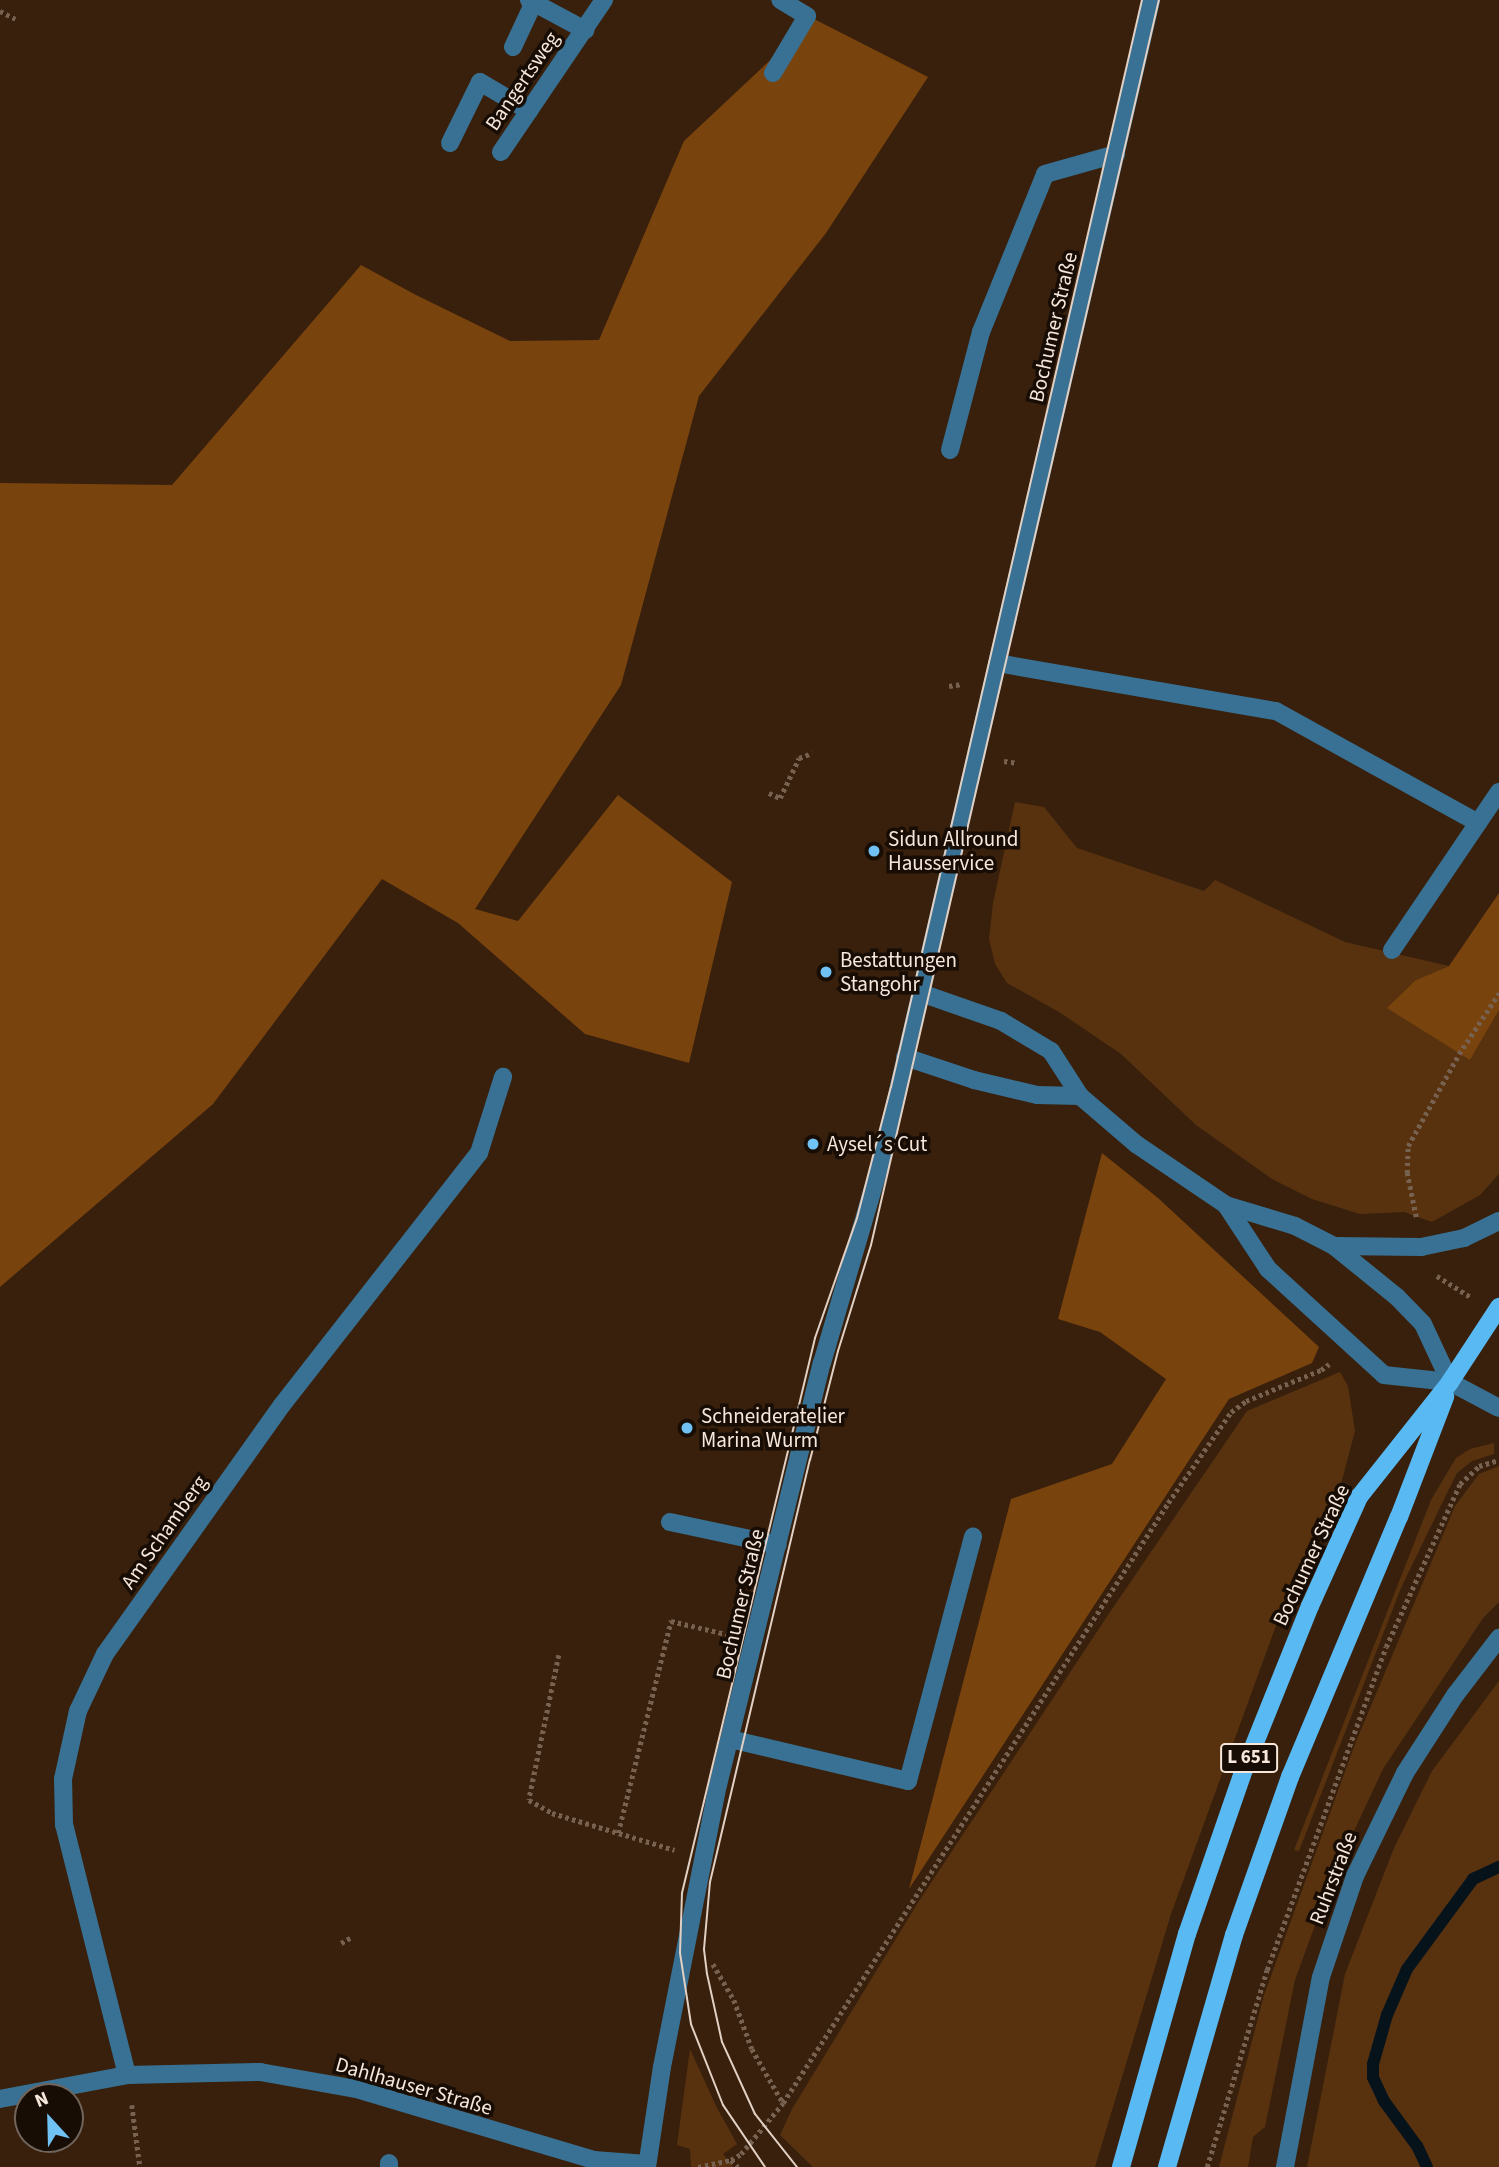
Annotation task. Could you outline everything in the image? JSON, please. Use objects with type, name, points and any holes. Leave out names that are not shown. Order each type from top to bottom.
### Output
[{"type":"main road","name":"L 651","points":[[1167,2167],[1234,1935],[1290,1777],[1399,1517],[1450,1382],[1497,1310]]},
{"type":"main road","name":"Bochumer Straße","points":[[1121,2167],[1187,1934],[1242,1775],[1310,1606],[1359,1497],[1450,1382]]},
{"type":"street","name":"Bangertsweg","points":[[501,152],[604,0]]},
{"type":"street","points":[[773,73],[807,16],[780,0]]},
{"type":"street","name":"Bochumer Straße","points":[[647,2165],[690,1923],[730,1739],[822,1363],[855,1259],[921,993],[1150,0]]},
{"type":"street","points":[[513,47],[531,1],[584,30]]},
{"type":"street","points":[[450,143],[480,82],[529,110]]},
{"type":"street","points":[[950,450],[981,332],[1045,174],[1116,154]]},
{"type":"street","points":[[997,663],[1276,711],[1478,823]]},
{"type":"street","points":[[1392,950],[1499,792]]},
{"type":"street","points":[[921,993],[1001,1021],[1051,1051],[1080,1096],[1136,1144],[1226,1205],[1295,1226],[1334,1246],[1397,1297],[1423,1324],[1450,1382]]},
{"type":"street","points":[[905,1057],[974,1080],[1024,1092],[1080,1096]]},
{"type":"street","name":"Am Schamberg","points":[[127,2075],[64,1825],[63,1779],[78,1711],[105,1654],[282,1405],[480,1153],[503,1077]]},
{"type":"street","points":[[1226,1205],[1268,1269],[1384,1375],[1450,1382],[1499,1408]]},
{"type":"street","points":[[1334,1246],[1421,1247],[1464,1238],[1499,1221]]},
{"type":"street","points":[[670,1522],[778,1545]]},
{"type":"street","points":[[730,1739],[908,1781],[973,1537]]},
{"type":"street","name":"Ruhrstraße","points":[[1284,2167],[1321,1977],[1355,1876],[1405,1773],[1456,1694],[1499,1638]]},
{"type":"street","name":"Dahlhauser Straße","points":[[0,2099],[127,2075],[260,2072],[356,2090],[594,2160],[647,2165]]},
{"type":"path","points":[[0,11],[16,19]]},
{"type":"path","points":[[769,793],[780,798],[799,758],[812,753]]},
{"type":"path","points":[[1497,1310],[1431,1272],[1421,1247],[1407,1172],[1408,1146],[1459,1054],[1499,993]]},
{"type":"path","points":[[698,2167],[731,2160],[741,2154],[783,2103],[1168,1503],[1231,1412],[1246,1401],[1321,1370],[1351,1347]]},
{"type":"path","points":[[1207,2167],[1267,1970],[1386,1647],[1460,1484],[1479,1466],[1499,1460]]},
{"type":"path","points":[[618,1833],[671,1621],[733,1636]]},
{"type":"path","points":[[559,1655],[529,1800],[552,1813],[680,1852]]},
{"type":"path","points":[[690,1923],[734,2000],[752,2049],[783,2103]]},
{"type":"path","points":[[341,1943],[352,1937]]},
{"type":"path","points":[[127,2075],[140,2167]]},
{"type":"path","points":[[731,2160],[738,2167]]},
{"type":"shaded area","points":[[814,19],[928,77],[826,233],[699,396],[621,685],[475,909],[518,921],[618,795],[732,882],[689,1063],[585,1034],[458,923],[382,879],[213,1104],[0,1287],[0,483],[172,485],[361,265],[510,341],[599,340],[684,141]]},
{"type":"shaded area","points":[[1015,802],[1044,807],[1077,848],[1204,891],[1215,880],[1345,942],[1449,966],[1416,980],[1470,1060],[1499,1010],[1499,1174],[1480,1195],[1432,1222],[1404,1212],[1360,1214],[1312,1199],[1272,1179],[1196,1125],[1121,1054],[1059,1012],[1007,983],[995,964],[989,939],[993,903]]},
{"type":"shaded area","points":[[1499,893],[1499,1010],[1470,1060],[1387,1008],[1416,980],[1449,966]]},
{"type":"shaded area","points":[[1102,1153],[1158,1198],[1319,1347],[1312,1363],[1229,1399],[909,1889],[1011,1499],[1112,1464],[1166,1379],[1100,1332],[1058,1319]]},
{"type":"shaded area","points":[[1340,1372],[1348,1386],[1355,1431],[1340,1488],[1278,1620],[1171,1914],[1095,2167],[813,2167],[780,2135],[792,2109],[919,1901],[1108,1615],[1247,1411]]},
{"type":"shaded area","points":[[1494,1443],[1494,1454],[1472,1461],[1457,1473],[1449,1489],[1401,1588],[1299,1851],[1294,1850],[1431,1500],[1456,1458],[1470,1449]]},
{"type":"shaded area","points":[[1499,1466],[1499,1602],[1483,1618],[1383,1769],[1333,1876],[1295,1980],[1265,2127],[1253,2137],[1248,2167],[1219,2167],[1264,1995],[1355,1744],[1455,1506],[1479,1474]]},
{"type":"shaded area","points":[[1499,1681],[1499,2167],[1307,2167],[1345,1974],[1394,1848],[1432,1771]]},
{"type":"shaded area","points":[[690,2049],[737,2144],[723,2154],[733,2167],[691,2167],[690,2149],[677,2145]]},
{"type":"waterway","points":[[1427,2167],[1417,2146],[1384,2101],[1373,2077],[1373,2064],[1387,2015],[1407,1969],[1473,1879],[1499,1867]]},
{"type":"tram line","points":[[765,2167],[723,2105],[691,2024],[680,1953],[682,1893],[815,1338],[857,1218],[891,1087],[1142,0]]},
{"type":"tram line","points":[[797,2167],[755,2114],[722,2042],[704,1949],[710,1882],[810,1460],[838,1351],[871,1245],[1159,0]]},
{"type":"place","name":"Sidun Allround Hausservice","points":[[874,851]]},
{"type":"place","name":"Bestattungen Stangohr","points":[[826,972]]},
{"type":"place","name":"Aysel´s Cut","points":[[813,1144]]},
{"type":"place","name":"Schneideratelier Marina Wurm","points":[[687,1428]]}]
